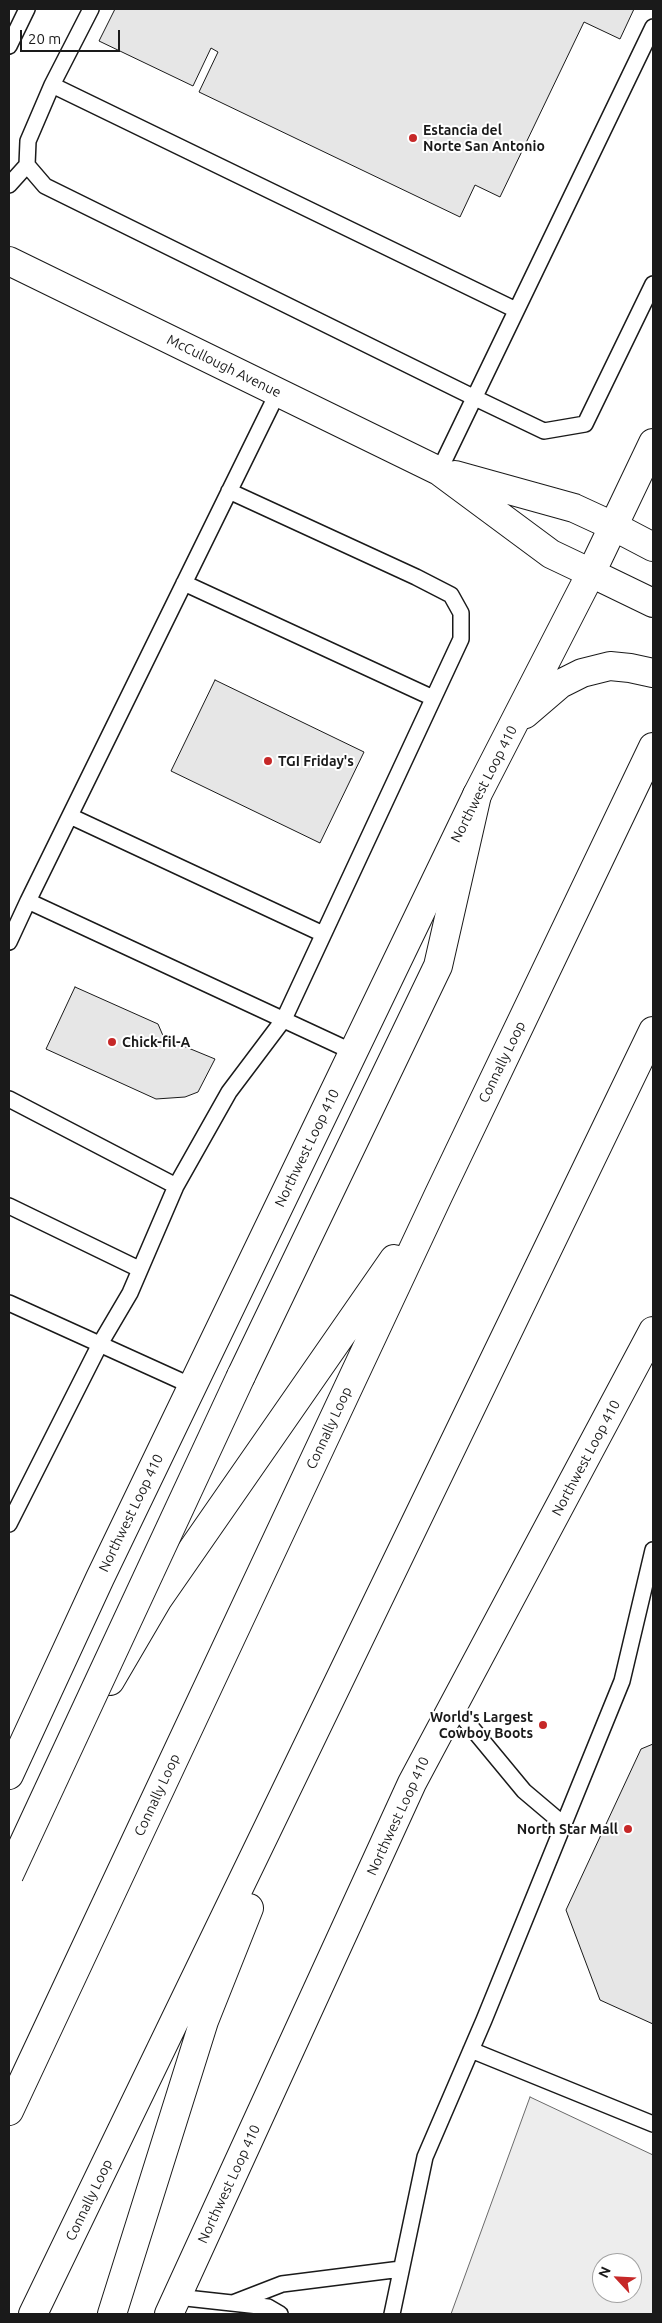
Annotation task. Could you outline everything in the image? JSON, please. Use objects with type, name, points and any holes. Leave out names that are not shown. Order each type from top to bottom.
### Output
[{"type":"main road","name":"McCullough Avenue","points":[[9,261],[440,471],[552,554],[647,600]]},
{"type":"main road","name":"Northwest Loop 410","points":[[9,1775],[100,1578],[353,1052],[478,795],[591,573],[653,443]]},
{"type":"main road","name":"McCullough Avenue","points":[[440,471],[574,508],[653,546]]},
{"type":"main road","points":[[515,724],[560,684],[582,673],[610,666],[653,673]]},
{"type":"main road","name":"Connally Loop","points":[[9,2112],[440,1194],[653,746]]},
{"type":"main road","points":[[9,1874],[241,1376],[438,966],[478,795]]},
{"type":"main road","name":"Connally Loop","points":[[33,2314],[333,1698],[653,1031]]},
{"type":"main road","points":[[9,1855],[158,1600],[440,1194]]},
{"type":"main road","name":"Northwest Loop 410","points":[[173,2306],[408,1792],[452,1704],[510,1602],[653,1331]]},
{"type":"main road","points":[[112,2314],[204,2022],[333,1698]]},
{"type":"lane","points":[[9,46],[27,9]]},
{"type":"lane","points":[[9,185],[27,165],[28,141],[52,85],[91,9]]},
{"type":"lane","points":[[440,471],[653,28]]},
{"type":"lane","points":[[52,85],[516,310]]},
{"type":"lane","points":[[27,165],[45,186],[544,431],[585,424],[653,284]]},
{"type":"lane","points":[[9,942],[278,392]]},
{"type":"lane","points":[[9,1524],[100,1344],[130,1293],[176,1186],[229,1092],[284,1018],[461,639],[461,614],[451,595],[229,491]]},
{"type":"lane","points":[[184,583],[433,698]]},
{"type":"lane","points":[[70,816],[323,934]]},
{"type":"lane","points":[[28,901],[284,1018],[353,1052]]},
{"type":"lane","points":[[9,1098],[176,1186]]},
{"type":"lane","points":[[9,1206],[139,1269]]},
{"type":"lane","points":[[9,1303],[192,1386]]},
{"type":"lane","points":[[392,2314],[425,2157],[471,2050],[622,1681],[647,1608],[653,1550]]},
{"type":"lane","points":[[452,1704],[524,1791],[563,1824]]},
{"type":"lane","points":[[471,2050],[653,2124]]},
{"type":"lane","points":[[233,2303],[282,2284],[402,2269]]},
{"type":"lane","points":[[173,2306],[233,2303],[268,2307],[280,2314]]},
{"type":"shaded area","points":[[530,2097],[653,2155],[653,2314],[451,2314]]},
{"type":"building","name":"Estancia del Norte San Antonio","points":[[115,9],[634,9],[620,39],[584,22],[500,197],[475,185],[460,217],[199,92],[218,52],[211,48],[193,86],[99,41]]},
{"type":"building","name":"TGI Friday's","points":[[215,680],[364,752],[320,843],[171,771]]},
{"type":"building","name":"Chick-fil-A","points":[[75,987],[158,1024],[164,1038],[215,1059],[198,1092],[185,1097],[156,1099],[46,1049]]},
{"type":"building","name":"North Star Mall","points":[[653,1744],[653,2024],[600,2000],[566,1910],[641,1749]]},
{"type":"place","name":"Estancia del Norte San Antonio","points":[[413,138]]},
{"type":"place","name":"TGI Friday's","points":[[268,761]]},
{"type":"place","name":"Chick-fil-A","points":[[112,1042]]},
{"type":"place","name":"World's Largest Cowboy Boots","points":[[543,1725]]},
{"type":"place","name":"North Star Mall","points":[[628,1829]]}]
